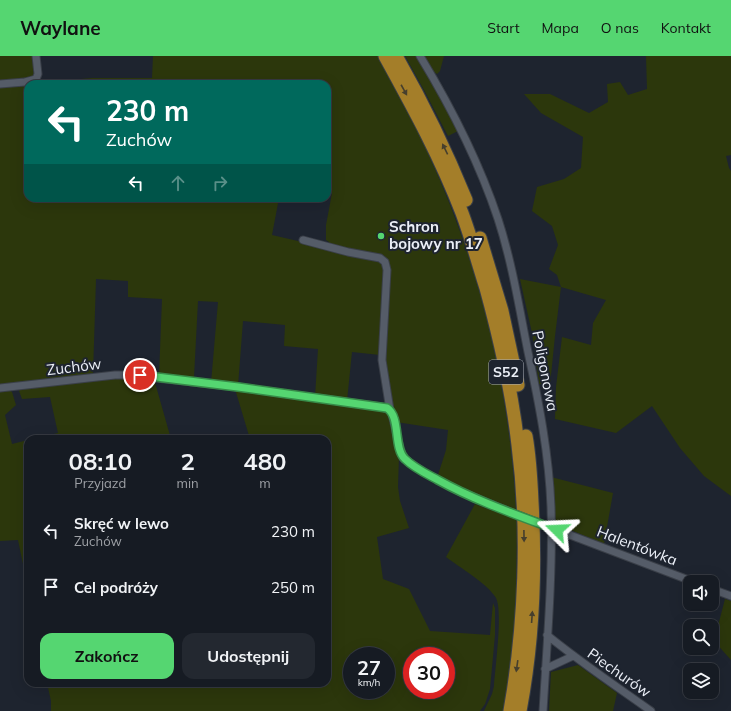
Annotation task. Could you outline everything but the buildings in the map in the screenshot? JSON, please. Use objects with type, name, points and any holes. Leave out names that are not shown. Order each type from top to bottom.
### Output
[{"type":"highway","name":"S52","points":[[385,56],[438,158],[462,213],[493,313],[508,379],[518,445],[524,532],[520,647],[510,711]]},
{"type":"highway","name":"S52","points":[[396,56],[416,92],[447,155],[470,210],[488,261],[502,311],[517,378],[528,445],[533,531],[533,595],[529,647],[520,711]]},
{"type":"street","points":[[32,80],[36,79],[38,74],[36,56]]},
{"type":"street","name":"Poligonowa","points":[[420,56],[438,86],[477,164],[498,220],[512,273],[539,404],[547,461],[551,506],[551,540],[543,711]]},
{"type":"street","points":[[0,84],[24,82]]},
{"type":"street","points":[[303,240],[348,252],[380,258],[386,264],[387,270],[382,360],[390,410]]},
{"type":"street","name":"Zuchów","points":[[0,388],[115,375],[140,375],[373,406],[390,410]]},
{"type":"street","name":"Halentówka","points":[[390,410],[403,458],[425,473],[459,491],[505,510],[683,578]]},
{"type":"street","points":[[719,592],[731,596]]},
{"type":"street","name":"Piechurów","points":[[547,635],[573,656],[651,711]]},
{"type":"street","name":"Piechurów","points":[[545,669],[573,656]]},
{"type":"green space","points":[[0,56],[34,56],[35,74],[32,79],[0,82]]},
{"type":"green space","points":[[153,56],[378,56],[407,110],[433,164],[455,219],[474,274],[490,331],[502,389],[511,449],[516,510],[472,494],[437,478],[446,450],[448,430],[396,422],[392,409],[383,361],[388,268],[387,262],[381,257],[349,251],[328,245],[329,242],[326,240],[326,225],[332,193],[331,80],[69,80],[92,78],[152,78]]},
{"type":"green space","points":[[405,56],[417,56],[458,131],[448,136]]},
{"type":"green space","points":[[424,56],[444,56],[440,71],[437,74],[434,72]]},
{"type":"green space","points":[[646,56],[731,56],[731,155],[726,156],[731,171],[731,496],[704,476],[680,448],[652,406],[616,433],[555,419],[556,387],[562,337],[591,345],[593,323],[606,300],[561,287],[557,275],[549,269],[558,245],[552,226],[532,211],[537,187],[564,179],[581,168],[583,137],[541,113],[524,94],[550,94],[589,113],[608,102],[607,84],[620,82],[628,95],[647,89]]},
{"type":"green space","points":[[24,84],[24,202],[278,202],[272,235],[380,260],[385,265],[385,268],[380,355],[352,352],[347,401],[315,397],[318,349],[284,346],[285,325],[243,321],[238,386],[211,383],[218,302],[198,301],[194,377],[188,379],[159,376],[162,299],[128,297],[128,281],[96,279],[93,374],[0,386],[0,86]]},
{"type":"green space","points":[[520,279],[561,287],[550,385],[539,384],[532,333]]},
{"type":"green space","points":[[117,377],[154,379],[170,435],[49,435],[58,433],[50,397],[22,399],[19,391],[21,388]]},
{"type":"green space","points":[[235,389],[387,411],[392,421],[399,456],[398,487],[400,501],[409,528],[377,537],[383,579],[409,589],[430,631],[490,635],[493,603],[495,608],[495,635],[490,689],[485,704],[480,711],[51,711],[51,701],[48,687],[331,687],[331,435],[249,435]]},
{"type":"green space","points":[[9,390],[12,392],[16,405],[5,415],[12,444],[24,441],[24,569],[18,540],[0,541],[0,391]]},
{"type":"green space","points":[[551,477],[613,493],[604,544],[554,523]]},
{"type":"green space","points":[[475,504],[517,520],[516,607],[513,649],[504,711],[484,711],[494,686],[499,627],[498,605],[496,598],[487,587],[446,557]]},
{"type":"green space","points":[[725,599],[731,601],[731,660],[719,647],[719,622]]},
{"type":"green space","points":[[578,665],[617,693],[613,711],[549,711],[551,672]]},
{"type":"place","name":"Schron bojowy nr 17","points":[[381,236]]},
{"type":"route","points":[[140,375],[387,408],[392,414],[403,458],[416,468],[470,496],[557,530]]}]
